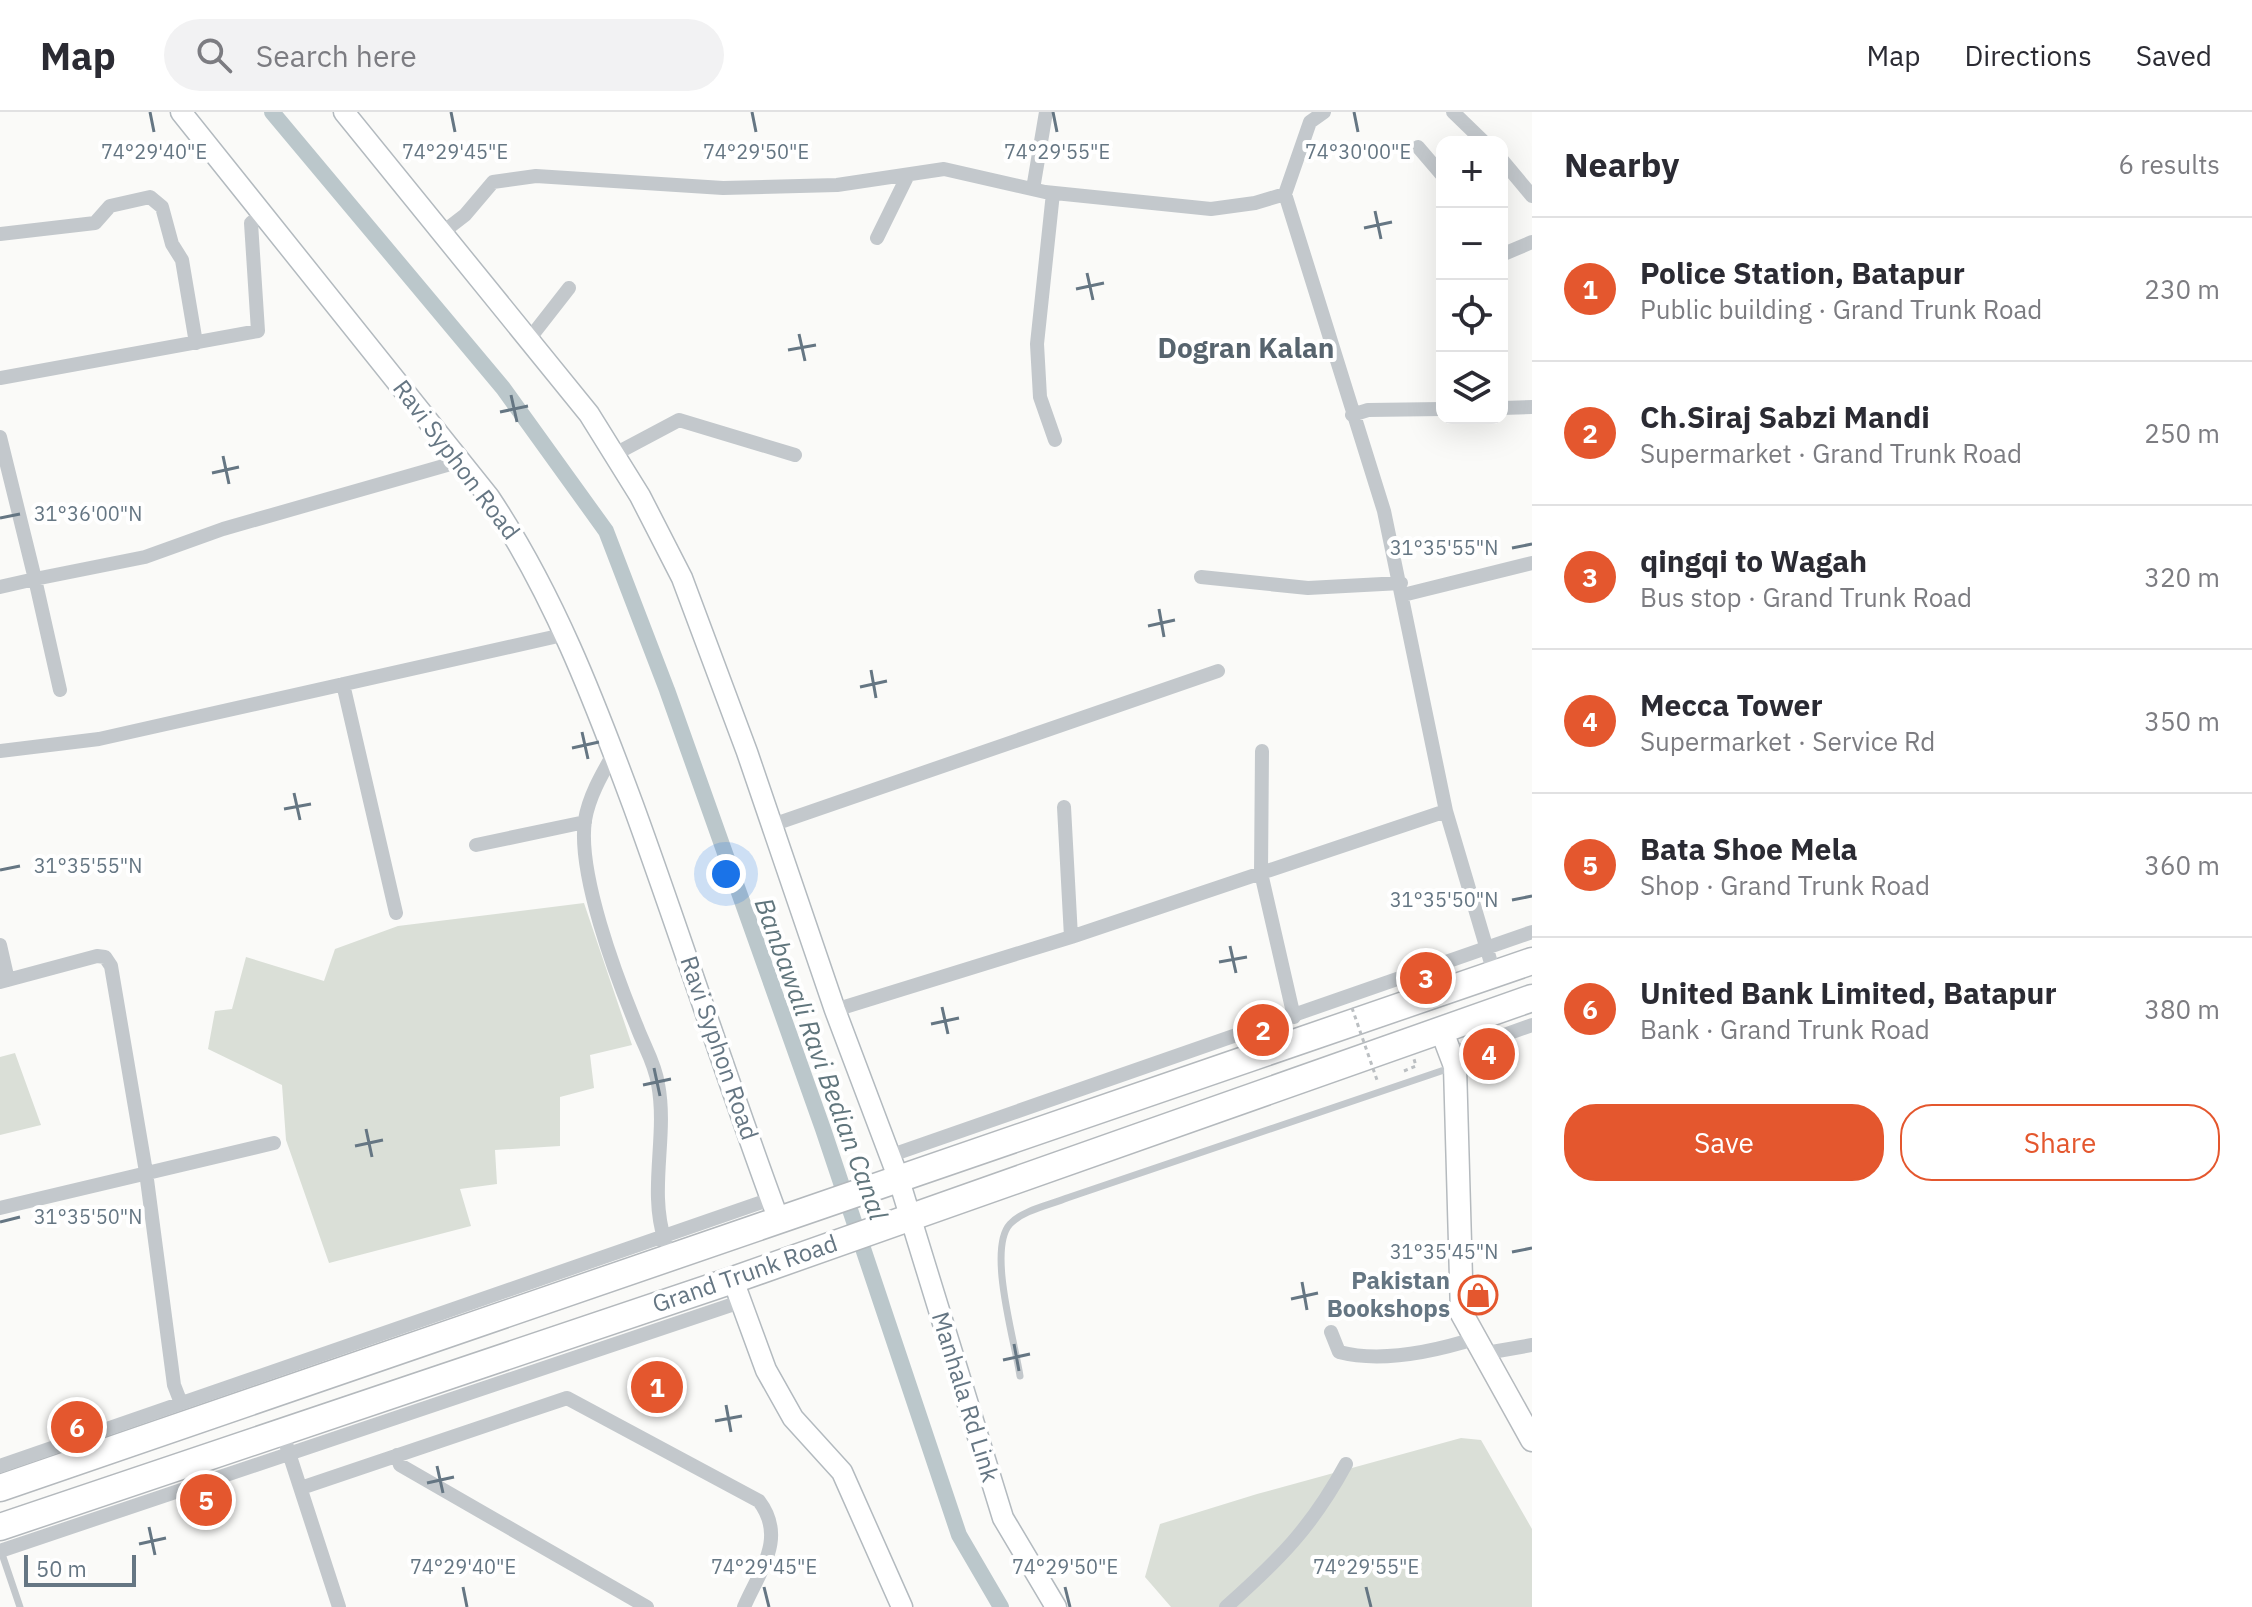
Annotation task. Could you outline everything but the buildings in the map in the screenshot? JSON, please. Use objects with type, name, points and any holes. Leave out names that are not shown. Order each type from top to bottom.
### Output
[{"type":"highway","name":"Grand Trunk Road","points":[[0,1488],[588,1287],[667,1246],[1532,961]]},
{"type":"highway","name":"Grand Trunk Road","points":[[0,1544],[286,1442],[602,1322],[736,1291],[803,1254],[1532,998]]},
{"type":"highway","points":[[588,1287],[602,1322]]},
{"type":"main road","points":[[1441,1029],[1453,1060],[1462,1314],[1532,1440]]},
{"type":"street","name":"Ravi Syphon Road","points":[[181,112],[461,461],[525,551],[567,634],[614,753],[779,1211]]},
{"type":"street","name":"Manhala Rd Link","points":[[344,112],[530,338],[615,454],[682,578],[892,1171],[904,1220],[1003,1518],[1056,1607]]},
{"type":"street","points":[[1033,189],[1046,112]]},
{"type":"street","points":[[1324,112],[1310,117],[1285,194],[1384,511],[1446,811],[1494,973]]},
{"type":"street","points":[[1453,112],[1478,136]]},
{"type":"street","points":[[1418,147],[1436,168]]},
{"type":"street","points":[[1508,167],[1532,196]]},
{"type":"street","points":[[443,232],[465,215],[493,182],[510,178],[586,178],[723,188],[837,185],[907,177],[944,169],[1053,193],[1211,209],[1255,203],[1285,194]]},
{"type":"street","points":[[877,238],[907,177]]},
{"type":"street","points":[[1053,193],[1037,344],[1040,397],[1055,440]]},
{"type":"street","points":[[0,234],[95,223],[110,206],[150,197],[162,207],[172,244],[182,260],[196,343]]},
{"type":"street","points":[[0,378],[258,331],[251,223],[261,215]]},
{"type":"street","points":[[1508,252],[1532,242]]},
{"type":"street","points":[[530,338],[569,288]]},
{"type":"street","points":[[1508,408],[1532,407]]},
{"type":"street","points":[[1352,415],[1368,410],[1436,409]]},
{"type":"street","points":[[615,454],[679,420],[795,455]]},
{"type":"street","points":[[0,437],[60,690]]},
{"type":"street","points":[[0,587],[145,557],[223,529],[461,461]]},
{"type":"street","points":[[1201,577],[1308,588],[1402,589],[1532,563]]},
{"type":"street","points":[[0,751],[99,739],[567,634]]},
{"type":"street","points":[[772,825],[1218,671]]},
{"type":"street","points":[[343,684],[396,913]]},
{"type":"street","points":[[1262,751],[1261,873],[1294,1017]]},
{"type":"street","points":[[0,1466],[181,1403],[667,1246],[657,1194],[663,1123],[658,1081],[594,899],[585,822],[594,790],[614,753]]},
{"type":"street","points":[[1064,807],[1071,937]]},
{"type":"street","points":[[835,1010],[1071,937],[1446,811]]},
{"type":"street","points":[[476,845],[585,822]]},
{"type":"street","points":[[892,1171],[1294,1017],[1532,932]]},
{"type":"street","points":[[0,945],[4,981],[97,956],[105,957],[111,966],[146,1172],[174,1385],[181,1403]]},
{"type":"street","points":[[1453,1060],[1532,1025]]},
{"type":"street","points":[[0,1208],[274,1143]]},
{"type":"street","points":[[339,1607],[286,1442],[736,1291],[782,1402],[842,1472],[902,1607]]},
{"type":"street","points":[[1331,1332],[1339,1352],[1353,1356],[1532,1345]]},
{"type":"street","points":[[301,1488],[560,1400],[574,1400],[759,1501],[768,1512],[774,1533],[744,1607]]},
{"type":"street","points":[[397,1455],[400,1465],[647,1607]]},
{"type":"street","points":[[1226,1607],[1295,1542],[1325,1504],[1346,1464]]},
{"type":"lane","points":[[1020,1376],[999,1264],[1003,1233],[1013,1221],[1067,1198],[1453,1060]]},
{"type":"lane","points":[[0,1544],[20,1607]]},
{"type":"path","points":[[1352,1008],[1377,1080]]},
{"type":"shaded area","points":[[584,903],[632,1045],[590,1055],[594,1088],[560,1097],[560,1146],[495,1150],[497,1184],[460,1189],[471,1226],[329,1263],[286,1140],[282,1085],[208,1049],[215,1011],[232,1009],[246,957],[324,981],[335,949],[398,926]]},
{"type":"shaded area","points":[[15,1053],[41,1125],[0,1135],[0,1057]]},
{"type":"shaded area","points":[[1461,1438],[1481,1440],[1532,1529],[1532,1607],[1171,1607],[1145,1577],[1160,1524]]},
{"type":"waterway","name":"Banbawali Ravi Bedian Canal","points":[[272,112],[503,388],[606,531],[667,690],[823,1129],[959,1535],[1001,1607]]},
{"type":"place","name":"qingqi to Wagah","points":[[1426,978]]},
{"type":"place","name":"Ch.Siraj Sabzi Mandi","points":[[1263,1030]]},
{"type":"place","name":"Mecca Tower","points":[[1489,1054]]},
{"type":"place","name":"Pakistan Bookshops","points":[[1478,1295]]},
{"type":"place","name":"Police Station, Batapur","points":[[657,1387]]},
{"type":"place","name":"United Bank Limited, Batapur","points":[[77,1427]]},
{"type":"place","name":"Bata Shoe Mela","points":[[206,1500]]},
{"type":"district","name":"Dogran Kalan","points":[[1246,348]]}]
